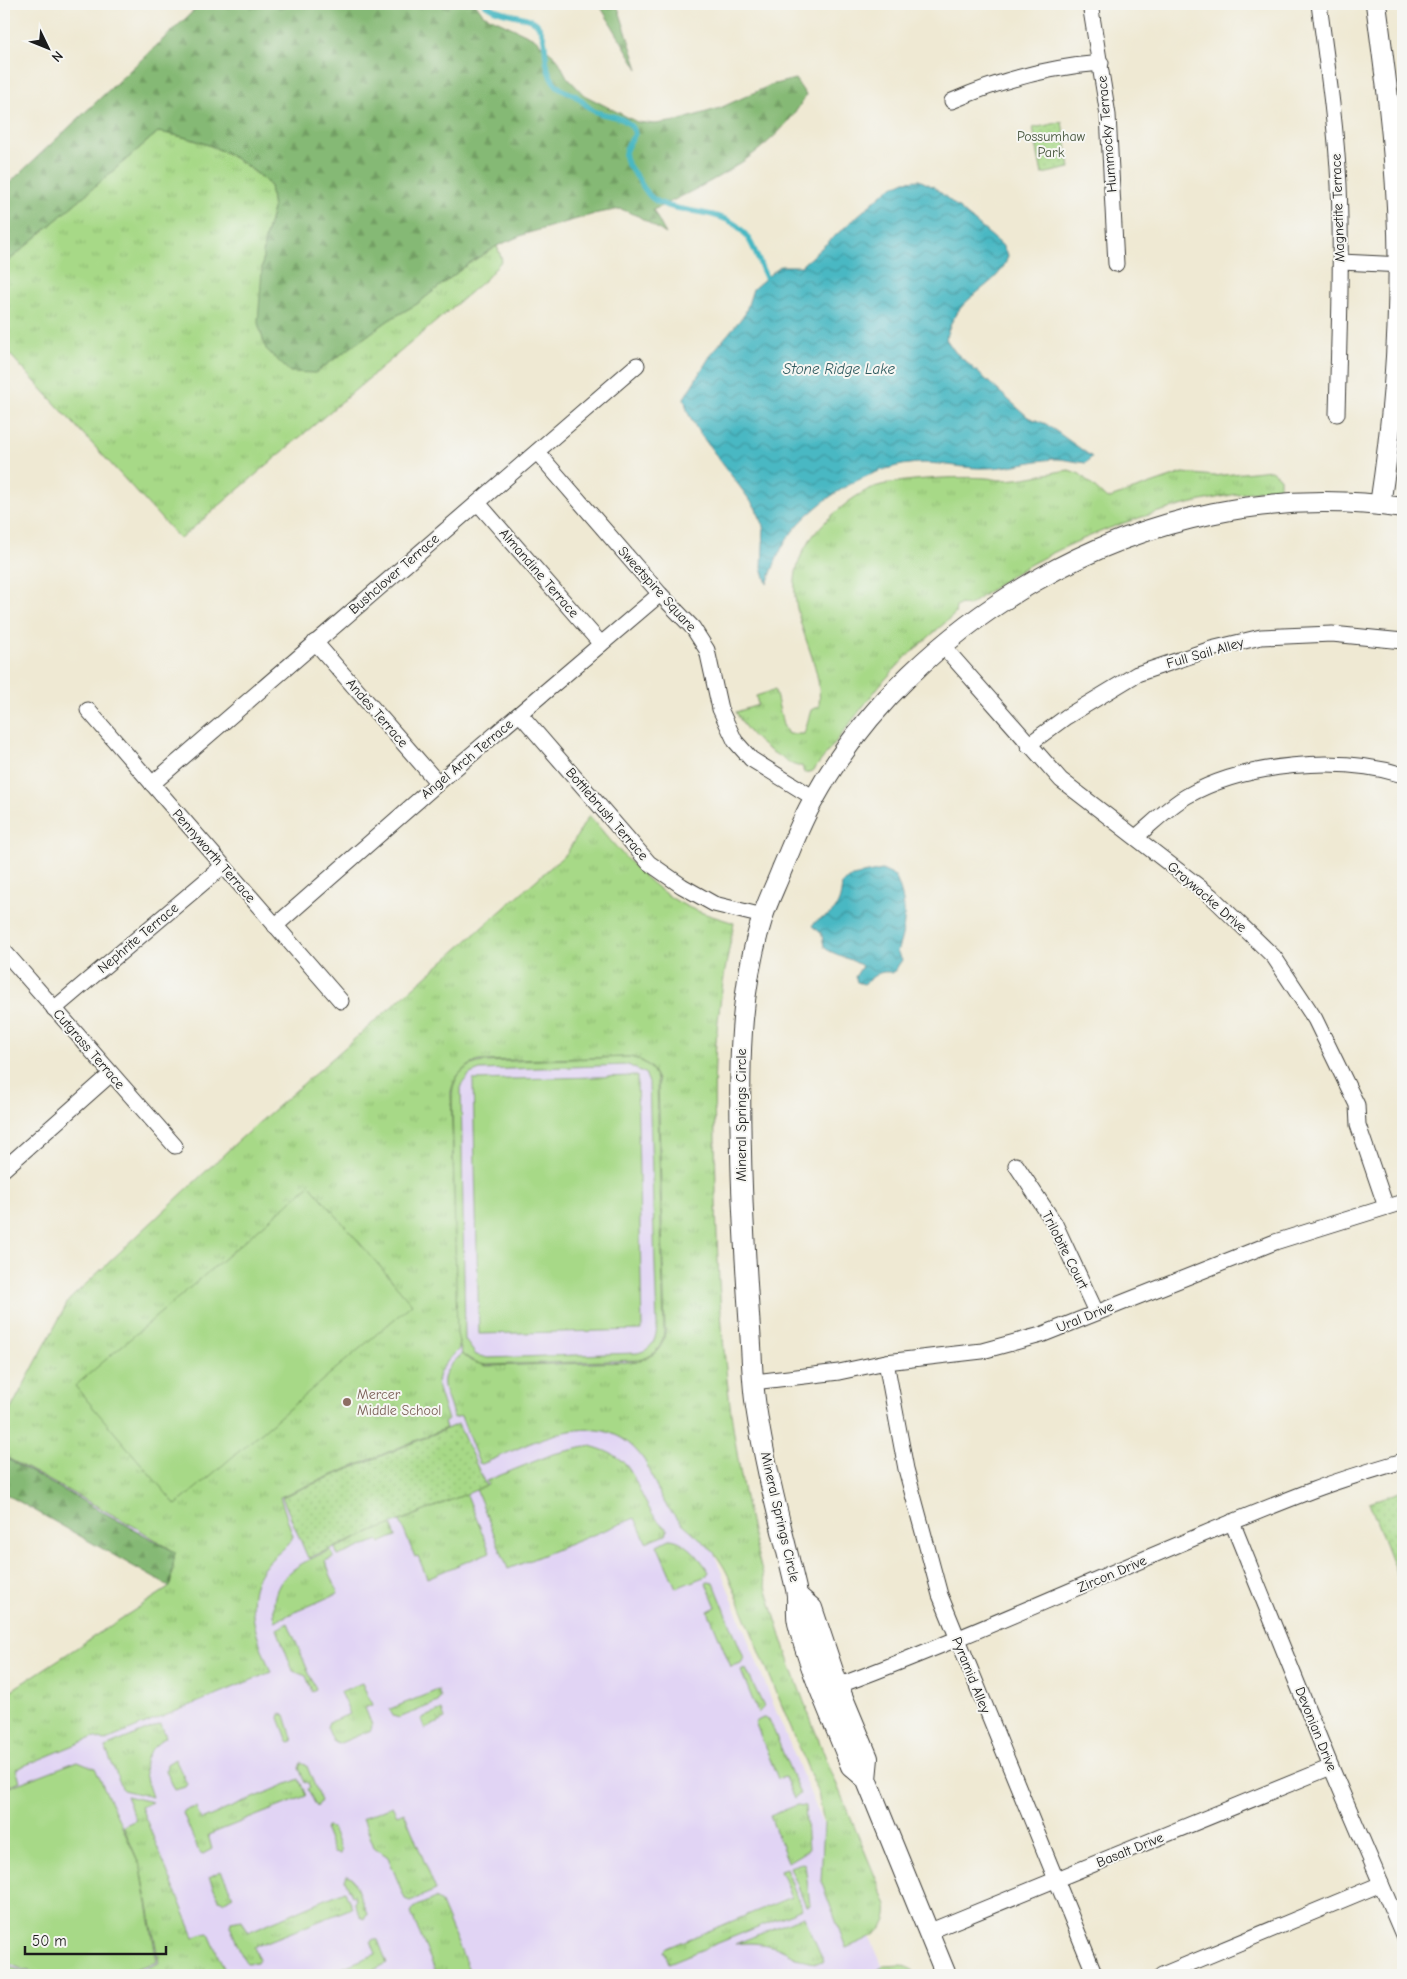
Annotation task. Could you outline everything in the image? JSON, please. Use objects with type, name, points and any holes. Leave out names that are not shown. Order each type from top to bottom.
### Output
[{"type":"street","name":"Hummocky Terrace","points":[[1090,4],[1108,114],[1116,264]]},
{"type":"street","name":"Magnetite Terrace","points":[[1319,4],[1330,84],[1339,183],[1341,262],[1337,414]]},
{"type":"street","points":[[1376,4],[1394,171],[1401,265],[1393,397],[1380,505]]},
{"type":"street","points":[[952,101],[996,84],[1046,70],[1101,63]]},
{"type":"street","points":[[1341,262],[1401,265]]},
{"type":"street","name":"Bushclover Terrace","points":[[152,784],[637,365]]},
{"type":"street","name":"Sweetspire Square","points":[[537,452],[660,594],[688,621],[706,650],[720,709],[735,741],[751,759],[814,798]]},
{"type":"street","name":"Almandine Terrace","points":[[478,503],[601,644]]},
{"type":"street","name":"Mineral Springs Circle","points":[[946,1975],[866,1779],[868,1758],[830,1689],[812,1608],[798,1596],[756,1406],[742,1224],[739,1060],[746,989],[763,916],[814,798],[861,730],[891,695],[942,645],[1002,600],[1050,572],[1099,548],[1141,532],[1192,517],[1232,509],[1312,503],[1380,505],[1403,508]]},
{"type":"street","name":"Angel Arch Terrace","points":[[275,926],[438,783],[660,594]]},
{"type":"street","name":"Full Sail Alley","points":[[1028,745],[1066,717],[1137,674],[1211,649],[1261,637],[1332,634],[1403,642]]},
{"type":"street","name":"Andes Terrace","points":[[315,642],[438,783]]},
{"type":"street","name":"Graywacke Drive","points":[[942,645],[1028,745],[1061,780],[1211,896],[1274,957],[1315,1019],[1357,1105],[1358,1125],[1386,1207]]},
{"type":"street","name":"Pennyworth Terrace","points":[[88,710],[341,1001]]},
{"type":"street","name":"Bottlebrush Terrace","points":[[520,714],[649,863],[682,886],[714,904],[763,916]]},
{"type":"street","points":[[1136,837],[1189,795],[1232,778],[1275,768],[1329,763],[1386,770],[1403,775]]},
{"type":"street","name":"Nephrite Terrace","points":[[54,1009],[222,866]]},
{"type":"street","name":"Cutgrass Terrace","points":[[4,951],[175,1146]]},
{"type":"street","points":[[4,1169],[111,1074]]},
{"type":"street","name":"Trilobite Court","points":[[1016,1165],[1055,1224],[1096,1312]]},
{"type":"street","name":"Ural Drive","points":[[754,1382],[839,1372],[886,1362],[982,1351],[1041,1335],[1275,1242],[1403,1202]]},
{"type":"street","name":"Pyramid Alley","points":[[886,1362],[906,1470],[940,1595],[1095,1975]]},
{"type":"street","name":"Zircon Drive","points":[[830,1689],[957,1640],[1232,1522],[1315,1489],[1403,1461]]},
{"type":"street","name":"Devonian Drive","points":[[1232,1522],[1331,1767],[1403,1935]]},
{"type":"street","name":"Basalt Drive","points":[[928,1932],[1331,1767]]},
{"type":"street","points":[[1162,1975],[1381,1884]]},
{"type":"shaded area","name":"Mercer Middle School","points":[[669,953],[712,1548],[776,1711],[886,1975],[4,1975],[4,1695],[169,1587],[4,1460],[4,1422],[69,1300],[238,1141]]},
{"type":"green space","points":[[201,4],[476,4],[483,14],[534,38],[557,58],[567,77],[584,95],[637,122],[655,124],[677,121],[720,108],[771,85],[795,79],[806,95],[793,115],[759,150],[718,177],[653,210],[666,234],[638,216],[621,209],[598,213],[525,234],[497,246],[468,264],[417,304],[389,320],[315,373],[290,372],[266,349],[258,323],[264,243],[273,209],[270,185],[232,156],[205,144],[158,132],[4,265],[4,188]]},
{"type":"green space","points":[[599,4],[617,4],[638,69]]},
{"type":"green space","name":"Possumhaw Park","points":[[1062,122],[1070,168],[1042,174],[1033,128]]},
{"type":"green space","points":[[158,132],[191,139],[231,156],[270,185],[273,209],[264,243],[315,373],[389,320],[417,304],[468,264],[497,246],[502,260],[486,279],[180,539],[4,348],[4,265]]},
{"type":"green space","points":[[1069,470],[1080,474],[1107,499],[1183,473],[1214,476],[1271,470],[1280,477],[1280,488],[1216,498],[1154,513],[1123,523],[1064,547],[1009,577],[968,606],[961,604],[956,607],[955,614],[906,657],[879,686],[813,771],[804,773],[802,766],[797,766],[776,754],[762,745],[751,734],[736,712],[758,705],[756,696],[775,690],[783,725],[788,734],[804,734],[811,710],[819,706],[817,674],[802,628],[795,596],[796,571],[801,555],[810,540],[826,521],[842,507],[872,488],[895,482],[961,477],[1009,480]]},
{"type":"green space","points":[[589,815],[633,865],[671,898],[692,909],[734,923],[720,1008],[714,1077],[716,1201],[724,1355],[737,1456],[758,1557],[772,1607],[811,1720],[887,1905],[885,1922],[881,1928],[869,1938],[846,1948],[821,1881],[824,1823],[818,1793],[728,1575],[714,1553],[666,1505],[644,1460],[627,1442],[608,1432],[588,1429],[567,1432],[523,1446],[482,1464],[479,1463],[461,1416],[454,1418],[445,1390],[444,1383],[448,1370],[462,1354],[471,1361],[486,1366],[630,1362],[649,1357],[661,1345],[665,1332],[658,1080],[647,1064],[630,1057],[479,1061],[468,1066],[457,1076],[451,1092],[459,1349],[449,1359],[437,1381],[448,1420],[444,1423],[446,1428],[280,1497],[293,1536],[288,1544],[270,1560],[259,1576],[252,1603],[256,1631],[271,1672],[104,1741],[94,1737],[16,1769],[20,1781],[4,1788],[4,1695],[170,1587],[175,1552],[137,1528],[4,1456],[4,1422],[69,1300],[238,1141],[567,853]]},
{"type":"green space","points":[[629,1057],[646,1064],[653,1071],[657,1080],[664,1334],[661,1345],[650,1356],[639,1360],[486,1365],[476,1363],[462,1354],[457,1334],[452,1092],[459,1074],[463,1070],[482,1062]],"holes":[[[628,1065],[645,1073],[649,1083],[657,1326],[656,1336],[652,1344],[642,1352],[637,1353],[488,1358],[476,1355],[465,1340],[461,1085],[470,1074],[480,1070]]]},
{"type":"green space","points":[[637,1076],[642,1330],[479,1334],[473,1080]]},
{"type":"green space","points":[[310,1185],[412,1304],[176,1505],[75,1386]]},
{"type":"green space","points":[[458,1424],[486,1486],[308,1558],[282,1497]]},
{"type":"green space","points":[[590,1446],[606,1451],[625,1464],[652,1513],[668,1530],[666,1534],[646,1542],[635,1518],[508,1569],[476,1489],[488,1485],[486,1481],[553,1454]]},
{"type":"green space","points":[[4,1457],[175,1552],[170,1587],[4,1493]]},
{"type":"green space","points":[[1403,1491],[1403,1590],[1369,1502]]},
{"type":"green space","points":[[467,1495],[490,1552],[427,1578],[418,1556],[415,1557],[400,1521]]},
{"type":"green space","points":[[391,1524],[396,1536],[380,1543],[378,1540],[338,1556],[335,1548]]},
{"type":"green space","points":[[670,1539],[682,1543],[692,1551],[709,1572],[706,1576],[676,1588],[657,1545]]},
{"type":"green space","points":[[331,1550],[334,1557],[325,1561],[338,1593],[275,1621],[274,1606],[280,1583],[296,1567]]},
{"type":"green space","points":[[706,1583],[714,1583],[744,1658],[741,1663],[731,1667],[708,1611],[716,1607]]},
{"type":"green space","points":[[288,1623],[316,1690],[312,1692],[306,1676],[293,1671],[277,1629]]},
{"type":"green space","points":[[746,1669],[764,1707],[758,1713],[741,1671]]},
{"type":"green space","points":[[362,1683],[372,1705],[365,1708],[372,1725],[371,1730],[338,1744],[333,1741],[327,1727],[329,1722],[350,1714],[340,1692]]},
{"type":"green space","points":[[438,1690],[441,1697],[438,1702],[399,1718],[393,1716],[390,1709]]},
{"type":"green space","points":[[442,1710],[445,1719],[425,1729],[421,1719]]},
{"type":"green space","points":[[280,1714],[285,1715],[293,1741],[289,1742],[287,1739],[279,1718]]},
{"type":"green space","points":[[763,1718],[769,1719],[800,1794],[794,1799],[785,1777],[778,1779],[755,1722]]},
{"type":"green space","points":[[161,1724],[166,1737],[151,1751],[145,1763],[146,1778],[152,1797],[123,1790],[105,1747]]},
{"type":"green space","points":[[175,1759],[187,1784],[185,1787],[175,1790],[166,1771],[167,1764]]},
{"type":"green space","points":[[78,1761],[95,1768],[141,1868],[157,1962],[116,1975],[49,1975],[24,1970],[4,1961],[4,1789]]},
{"type":"green space","points":[[301,1762],[306,1764],[321,1801],[317,1807],[307,1789],[310,1787],[307,1782],[305,1783],[299,1768]]},
{"type":"green space","points":[[299,1779],[306,1796],[208,1835],[212,1849],[203,1854],[199,1852],[183,1813],[185,1810],[196,1807],[201,1820]]},
{"type":"green space","points":[[126,1796],[152,1802],[141,1807],[194,1937],[209,1934],[227,1975],[130,1975],[159,1963],[141,1868],[123,1826],[136,1820]]},
{"type":"green space","points":[[797,1805],[805,1806],[808,1850],[788,1862],[770,1816]]},
{"type":"green space","points":[[392,1806],[397,1815],[404,1812],[436,1890],[410,1901],[405,1899],[388,1857],[374,1847],[363,1818]]},
{"type":"green space","points":[[326,1827],[332,1828],[341,1851],[340,1854],[334,1853],[325,1831]]},
{"type":"green space","points":[[801,1863],[805,1864],[810,1905],[806,1906],[790,1867]]},
{"type":"green space","points":[[786,1868],[802,1909],[669,1963],[664,1951],[667,1948],[791,1897],[780,1870]]},
{"type":"green space","points":[[221,1871],[233,1896],[223,1902],[219,1900],[209,1877]]},
{"type":"green space","points":[[347,1875],[352,1877],[367,1913],[364,1919],[361,1917],[354,1902],[356,1900],[354,1895],[352,1896],[345,1880]]},
{"type":"green space","points":[[345,1891],[352,1908],[254,1947],[259,1959],[257,1962],[247,1963],[243,1959],[230,1926],[231,1922],[242,1920],[248,1932]]},
{"type":"green space","points":[[435,1898],[440,1901],[471,1975],[437,1975],[411,1913],[413,1908]]},
{"type":"green space","points":[[804,1916],[824,1962],[804,1961],[775,1947],[750,1943],[735,1944]]},
{"type":"green space","points":[[374,1939],[378,1940],[387,1963],[372,1971],[373,1975],[324,1975],[376,1954],[371,1941]]},
{"type":"green space","points":[[4,1965],[33,1975],[4,1975]]},
{"type":"green space","points":[[901,1965],[911,1969],[915,1975],[863,1975],[872,1971],[873,1973],[884,1966]]},
{"type":"green space","points":[[750,1970],[769,1975],[730,1975]]},
{"type":"water","name":"Stone Ridge Lake","points":[[919,180],[934,187],[1002,245],[1008,256],[996,277],[958,311],[951,323],[946,339],[955,352],[1028,417],[1046,424],[1092,457],[1086,463],[1056,459],[987,468],[923,463],[886,469],[867,476],[831,496],[801,522],[782,547],[767,584],[762,567],[764,526],[755,507],[698,431],[688,413],[684,398],[712,353],[745,314],[753,289],[780,266],[801,266],[888,189],[905,181]]},
{"type":"water","points":[[882,870],[895,876],[904,904],[903,932],[897,952],[902,960],[893,973],[881,973],[864,984],[857,982],[855,977],[862,966],[825,948],[821,933],[812,926],[816,921],[830,914],[836,907],[840,899],[842,883],[852,876]]},
{"type":"waterway","points":[[485,4],[498,11],[528,19],[537,24],[542,32],[549,74],[554,82],[562,90],[577,97],[592,110],[625,121],[633,128],[635,134],[627,147],[625,156],[628,165],[650,196],[668,206],[716,216],[736,225],[747,236],[766,277]]},
{"type":"place","name":"Mercer Middle School","points":[[347,1402]]}]
